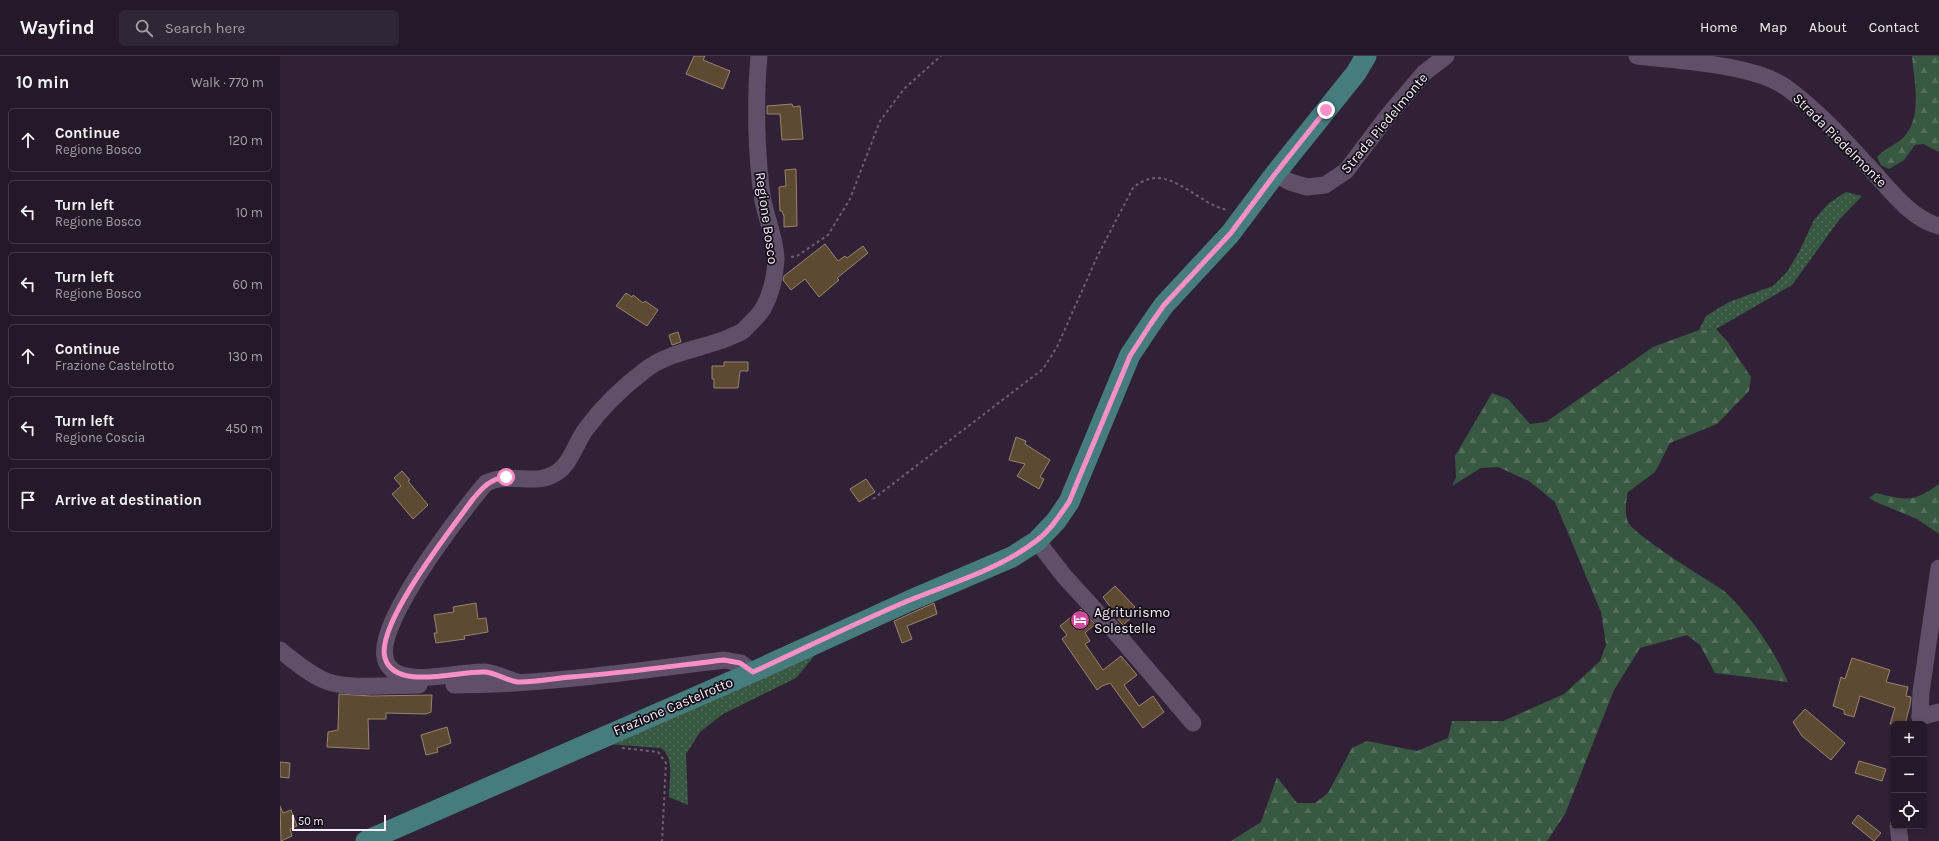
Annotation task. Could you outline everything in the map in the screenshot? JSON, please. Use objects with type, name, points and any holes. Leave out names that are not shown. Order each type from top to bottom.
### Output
[{"type":"main road","points":[[753,672],[909,601],[1012,557],[1037,541],[1056,521],[1069,502],[1134,349],[1164,305],[1230,234],[1275,174],[1356,74],[1366,56]]},
{"type":"main road","name":"Frazione Castelrotto","points":[[366,841],[753,672]]},
{"type":"street","name":"Regione Bosco","points":[[517,682],[485,672],[442,676],[408,676],[398,674],[388,666],[384,656],[386,641],[401,604],[430,560],[486,484],[496,478],[506,477],[534,480],[547,478],[558,472],[567,461],[585,430],[603,407],[644,370],[664,358],[711,345],[742,332],[764,308],[773,282],[776,260],[764,201],[758,154],[759,56]]},
{"type":"street","name":"Strada Piedelmonte","points":[[1275,174],[1290,182],[1307,187],[1325,185],[1346,171],[1386,118],[1424,74],[1446,56]]},
{"type":"street","name":"Strada Piedelmonte","points":[[1637,56],[1735,68],[1761,76],[1786,87],[1844,140],[1911,212],[1930,224],[1939,226]]},
{"type":"street","points":[[1037,541],[1064,576],[1117,634],[1192,723]]},
{"type":"street","points":[[1939,568],[1918,720],[1939,712]]},
{"type":"street","name":"Frazione Castelrotto","points":[[280,650],[302,667],[327,682],[346,686],[478,685],[609,674],[724,660],[740,663],[753,672]]},
{"type":"street","points":[[1898,829],[1900,841]]},
{"type":"path","points":[[776,260],[797,256],[828,234],[850,199],[880,121],[904,89],[941,56]]},
{"type":"path","points":[[873,499],[1043,369],[1057,346],[1098,255],[1133,188],[1140,182],[1147,178],[1180,184],[1217,206],[1227,210],[1255,201]]},
{"type":"path","points":[[616,748],[658,752],[666,763],[662,841]]},
{"type":"green space","points":[[1912,56],[1939,56],[1939,152],[1923,144],[1915,145],[1904,160],[1889,169],[1881,165],[1877,157],[1883,151],[1904,137],[1910,129],[1914,119],[1916,98]]},
{"type":"green space","points":[[1846,192],[1862,196],[1839,220],[1792,285],[1716,329],[1699,330],[1706,316],[1729,302],[1773,286],[1787,272],[1799,252],[1814,220],[1829,203]]},
{"type":"green space","points":[[1716,329],[1727,341],[1751,377],[1749,391],[1717,424],[1670,443],[1655,472],[1628,492],[1626,514],[1628,522],[1643,537],[1723,590],[1733,600],[1760,633],[1782,669],[1788,682],[1715,673],[1700,645],[1687,635],[1640,648],[1614,690],[1565,814],[1547,841],[1231,841],[1261,822],[1277,777],[1297,803],[1315,803],[1328,793],[1352,748],[1367,741],[1417,751],[1448,738],[1452,721],[1503,721],[1564,694],[1600,661],[1606,645],[1601,612],[1555,502],[1529,481],[1498,467],[1481,468],[1452,486],[1456,478],[1455,456],[1492,393],[1508,399],[1530,424],[1546,422],[1653,347],[1699,330]]},
{"type":"green space","points":[[1939,484],[1939,534],[1917,519],[1869,498],[1876,493],[1902,498],[1915,497]]},
{"type":"green space","points":[[820,649],[796,678],[723,714],[700,732],[686,754],[688,805],[669,797],[670,764],[665,752],[661,748],[607,744]]},
{"type":"building","points":[[694,56],[705,56],[703,60],[730,71],[723,89],[686,74]]},
{"type":"building","points":[[792,104],[793,107],[800,106],[803,139],[782,140],[780,114],[767,114],[767,106]]},
{"type":"building","points":[[796,169],[797,226],[784,227],[784,216],[782,211],[780,211],[779,187],[786,186],[785,170]]},
{"type":"building","points":[[825,244],[838,261],[845,256],[847,258],[863,246],[868,253],[837,278],[839,280],[819,297],[805,279],[791,290],[783,280],[784,276]]},
{"type":"building","points":[[626,293],[632,297],[633,295],[643,303],[645,301],[658,310],[647,326],[616,306]]},
{"type":"building","points":[[678,332],[681,342],[672,345],[669,335]]},
{"type":"building","points":[[724,362],[748,362],[748,371],[740,371],[738,388],[714,388],[712,366],[724,366]]},
{"type":"building","points":[[1016,437],[1026,441],[1025,444],[1050,460],[1040,477],[1044,479],[1039,489],[1017,476],[1025,464],[1009,460]]},
{"type":"building","points":[[402,471],[410,480],[408,481],[428,505],[413,519],[392,494],[401,486],[394,478]]},
{"type":"building","points":[[866,479],[875,492],[859,502],[850,489]]},
{"type":"building","points":[[1115,586],[1135,607],[1130,612],[1133,616],[1123,625],[1109,610],[1111,608],[1103,597]]},
{"type":"building","points":[[476,603],[478,619],[486,618],[488,632],[464,636],[465,639],[436,643],[434,633],[437,633],[434,615],[454,612],[453,607]]},
{"type":"building","points":[[934,603],[937,614],[907,626],[912,639],[902,643],[894,621]]},
{"type":"building","points":[[1081,609],[1095,624],[1085,633],[1090,641],[1085,644],[1103,670],[1121,656],[1137,675],[1124,685],[1139,706],[1153,696],[1164,712],[1143,728],[1110,683],[1097,690],[1062,639],[1067,635],[1060,626]]},
{"type":"building","points":[[1852,658],[1890,670],[1886,682],[1908,687],[1906,696],[1911,697],[1906,721],[1891,721],[1890,724],[1895,708],[1860,696],[1854,717],[1844,714],[1844,710],[1833,706],[1841,677],[1845,679]]},
{"type":"building","points":[[339,694],[371,696],[432,695],[431,712],[426,714],[386,713],[386,719],[368,719],[369,749],[327,747],[328,732],[338,730]]},
{"type":"building","points":[[1805,709],[1845,743],[1831,760],[1802,736],[1793,722]]},
{"type":"building","points":[[447,727],[451,743],[437,748],[438,752],[426,755],[421,735]]},
{"type":"building","points":[[1859,761],[1886,769],[1882,781],[1855,773]]},
{"type":"building","points":[[280,762],[290,763],[289,778],[280,777]]},
{"type":"building","points":[[280,806],[283,813],[291,810],[297,826],[290,829],[292,836],[281,841]]},
{"type":"building","points":[[1858,815],[1881,833],[1874,841],[1852,823]]},
{"type":"place","name":"Agriturismo Solestelle","points":[[1080,620]]},
{"type":"route","points":[[506,477],[496,478],[486,484],[473,499],[425,566],[401,604],[386,641],[384,656],[388,666],[398,674],[408,676],[442,676],[485,672],[517,682],[609,674],[724,660],[740,663],[753,672],[909,601],[1012,557],[1037,541],[1056,521],[1069,502],[1130,356],[1164,305],[1230,234],[1326,110]]}]
